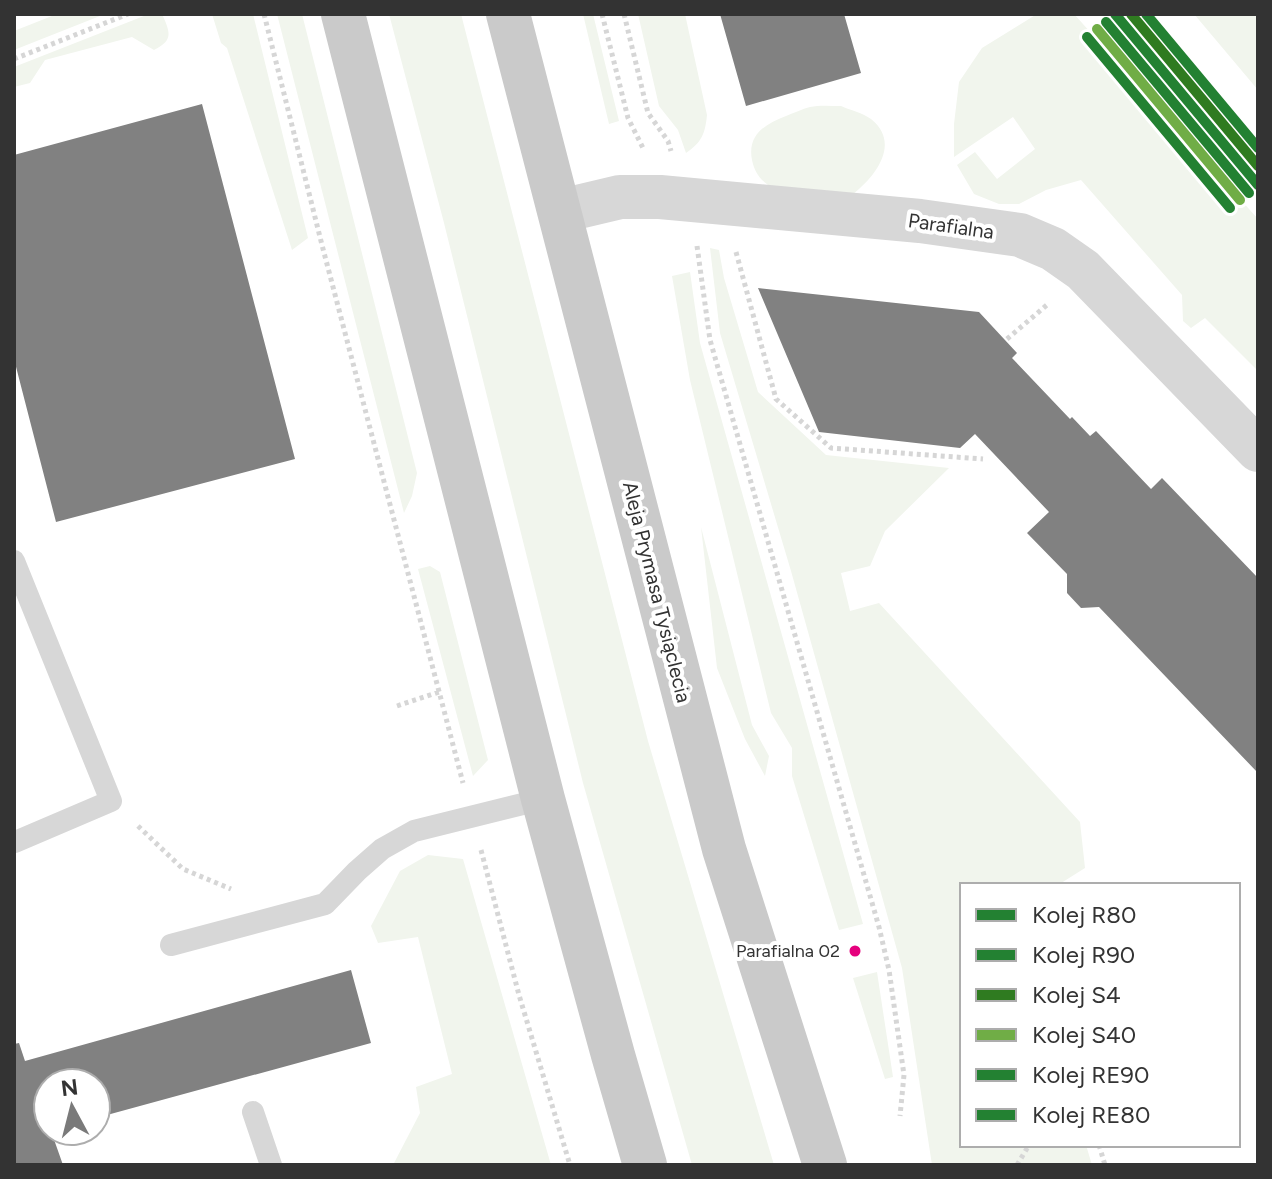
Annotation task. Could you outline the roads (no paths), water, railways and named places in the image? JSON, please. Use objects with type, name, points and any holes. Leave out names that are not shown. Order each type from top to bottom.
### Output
[{"type":"main road","points":[[343,14],[543,799],[645,1165]]},
{"type":"main road","name":"Aleja Prymasa Tysiąclecia","points":[[508,14],[724,849],[825,1165]]},
{"type":"street","name":"Parafialna","points":[[561,211],[620,197],[660,197],[715,226],[920,221],[1020,235],[1053,249],[1083,270],[1258,450]]},
{"type":"lane","points":[[14,561],[111,801],[15,842]]},
{"type":"lane","points":[[171,945],[325,904],[382,849],[414,831],[543,799]]},
{"type":"lane","points":[[253,1112],[271,1165]]},
{"type":"rail line","name":"R80","points":[[1115,14],[1258,185]]},
{"type":"rail line","name":"S4","points":[[1131,14],[1258,166]]},
{"type":"rail line","name":"RE90","points":[[1146,14],[1258,148]]},
{"type":"rail line","name":"R90","points":[[1106,22],[1249,193]]},
{"type":"rail line","name":"S40","points":[[1097,29],[1240,200]]},
{"type":"rail line","name":"RE80","points":[[1087,37],[1230,208]]},
{"type":"place","name":"Parafialna 02","points":[[855,951]]}]
